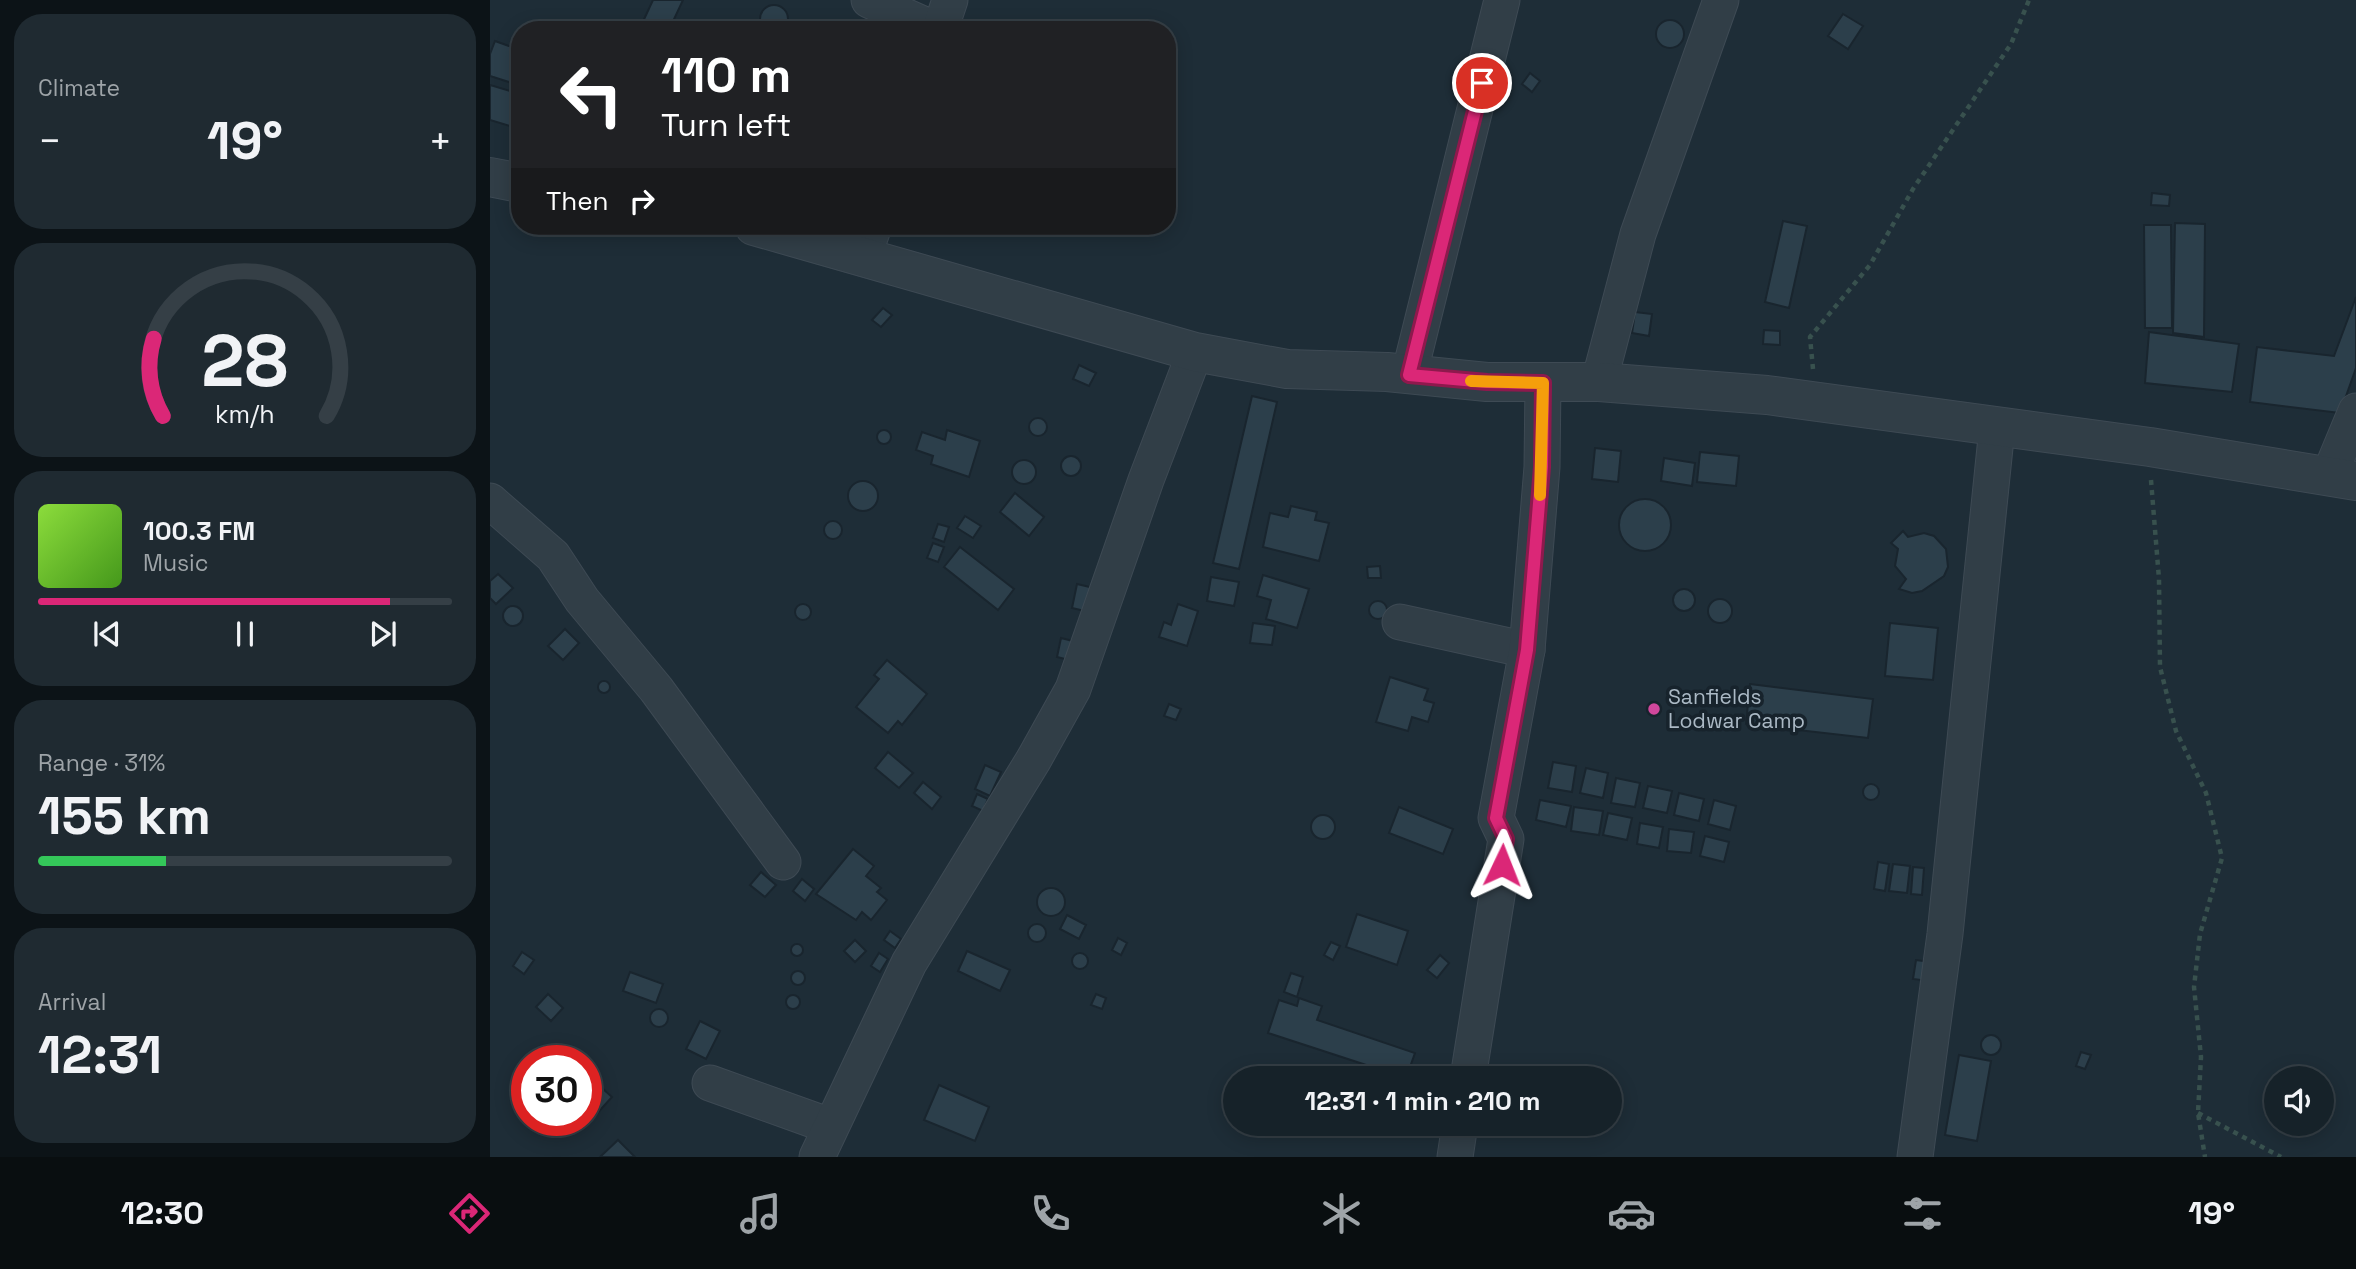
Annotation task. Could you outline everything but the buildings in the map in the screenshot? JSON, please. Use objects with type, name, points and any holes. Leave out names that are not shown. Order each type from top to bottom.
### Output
[{"type":"street","points":[[869,0],[917,21]]},
{"type":"street","points":[[942,21],[950,0]]},
{"type":"street","points":[[1409,375],[1502,0]]},
{"type":"street","points":[[1599,382],[1638,234],[1721,0]]},
{"type":"street","points":[[490,177],[511,181]]},
{"type":"street","points":[[822,235],[868,241],[1195,352],[1287,369],[1487,382],[1599,382],[1816,402],[2150,447],[2343,479],[2356,411]]},
{"type":"street","points":[[710,1083],[824,1142],[909,963],[1034,759],[1073,689],[1146,480],[1195,352]]},
{"type":"street","points":[[1470,1066],[1506,839],[1496,818],[1527,650],[1542,467],[1543,383]]},
{"type":"street","points":[[1915,1157],[1945,934],[1997,428]]},
{"type":"street","points":[[490,501],[553,556],[582,600],[656,689],[783,862]]},
{"type":"street","points":[[1400,622],[1527,650]]},
{"type":"street","points":[[1455,1157],[1458,1136]]},
{"type":"path","points":[[1816,402],[1810,337],[1870,265],[1913,189],[2011,44],[2029,0]]},
{"type":"path","points":[[2150,447],[2159,579],[2160,667],[2176,730],[2206,793],[2222,858],[2200,934],[2194,987],[2201,1057],[2198,1113],[2205,1157]]},
{"type":"path","points":[[2198,1113],[2281,1157]]},
{"type":"slow traffic","points":[[1471,381],[1543,383],[1540,495]]},
{"type":"place","name":"Sanfields Lodwar Camp","points":[[1654,709]]},
{"type":"route","points":[[1482,83],[1409,375],[1487,382],[1543,383],[1542,467],[1527,650],[1496,818],[1506,839],[1502,865]]}]
